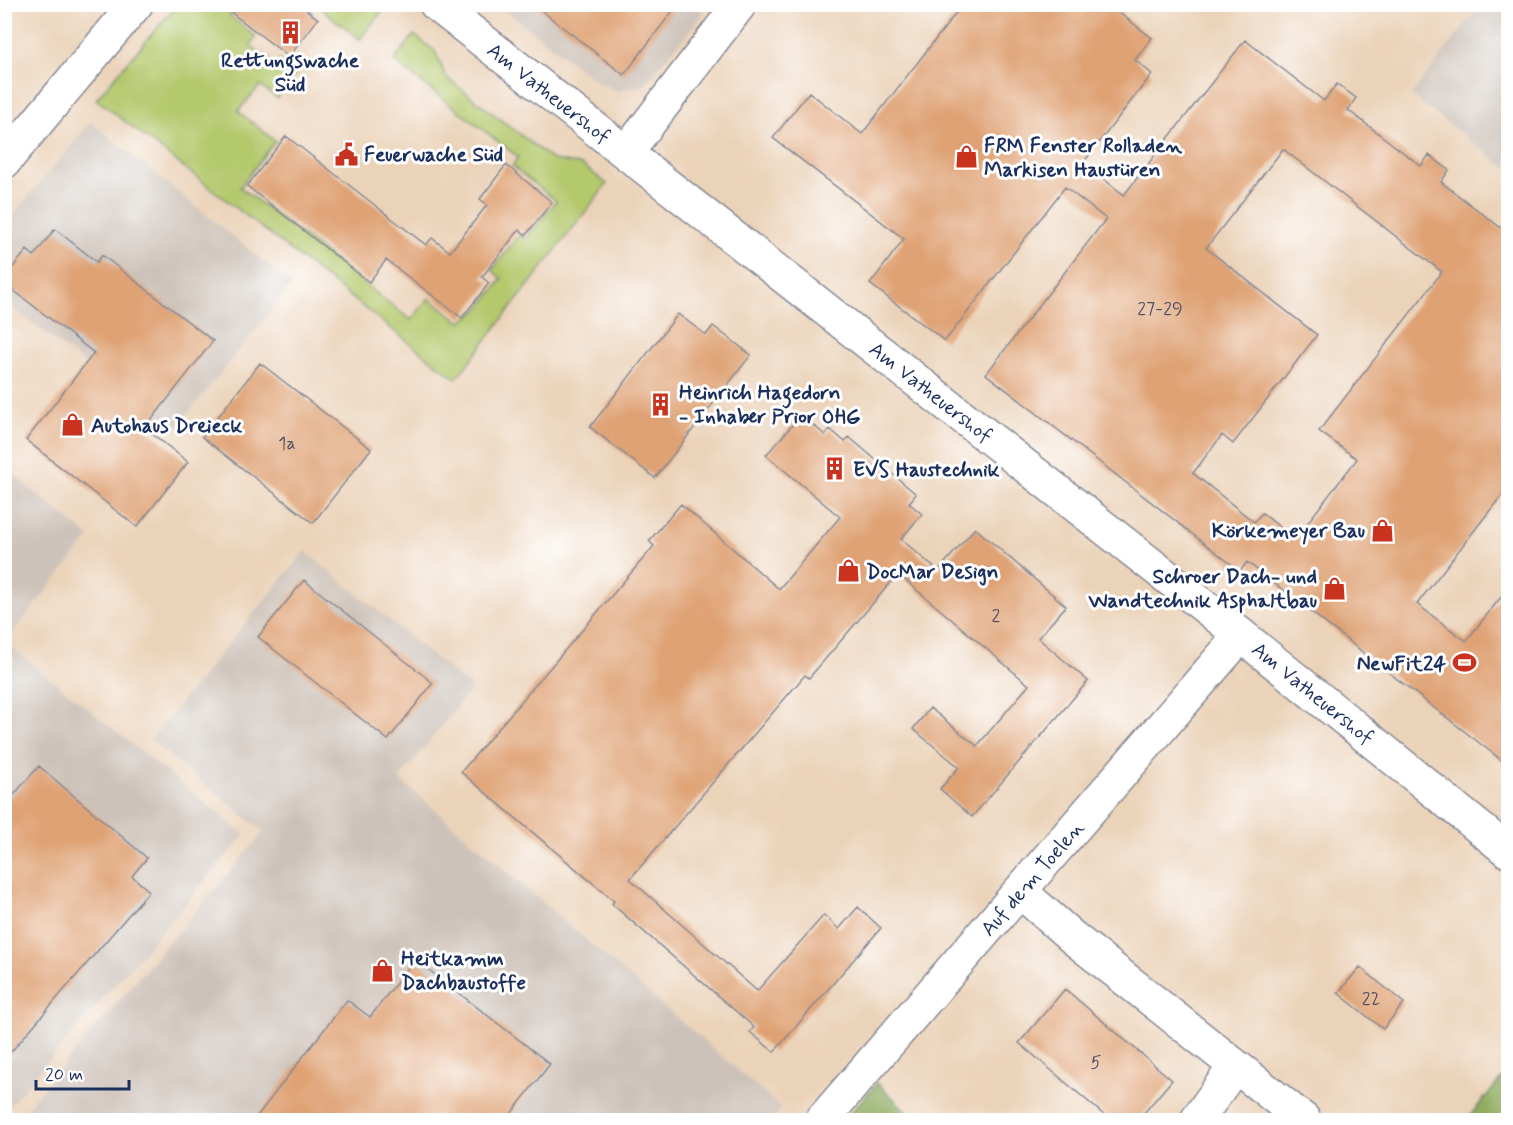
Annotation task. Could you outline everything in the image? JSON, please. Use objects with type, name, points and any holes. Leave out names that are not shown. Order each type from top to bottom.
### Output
[{"type":"street","points":[[4,162],[136,4]]},
{"type":"street","name":"Am Vatheuershof","points":[[436,4],[1241,635],[1509,851]]},
{"type":"street","points":[[626,153],[740,4]]},
{"type":"street","name":"Auf dem Toelen","points":[[822,1120],[1241,635]]},
{"type":"street","points":[[1020,891],[1072,937],[1304,1120]]},
{"type":"street","points":[[1197,1120],[1236,1066]]},
{"type":"shaded area","points":[[700,4],[698,8],[704,13],[644,85],[618,91],[599,83],[498,5]]},
{"type":"shaded area","points":[[1481,4],[1508,5],[1508,170],[1411,95]]},
{"type":"shaded area","points":[[5,5],[1508,5],[1508,1071],[1466,1120],[918,1120],[876,1081],[842,1120],[5,1120]]},
{"type":"shaded area","points":[[91,122],[292,284],[173,432],[5,302],[4,226]]},
{"type":"shaded area","points":[[5,468],[90,537],[5,642]]},
{"type":"shaded area","name":"Heitkamm Dachbaustoffe","points":[[305,551],[472,688],[399,779],[782,1108],[772,1120],[16,1120],[264,832],[150,740]]},
{"type":"shaded area","points":[[5,642],[245,835],[5,1111]]},
{"type":"green space","points":[[177,5],[239,5],[230,16],[256,37],[250,45],[275,64],[279,60],[296,74],[277,98],[260,86],[238,111],[275,141],[240,187],[411,320],[429,298],[461,322],[478,310],[502,279],[492,270],[519,235],[526,239],[556,201],[512,166],[518,157],[394,61],[414,35],[435,51],[446,77],[553,160],[582,165],[607,184],[456,379],[96,99]]},
{"type":"green space","points":[[316,5],[375,5],[383,10],[360,39]]},
{"type":"green space","points":[[1508,1071],[1508,1120],[1466,1120]]},
{"type":"green space","points":[[877,1083],[916,1120],[844,1120]]},
{"type":"building","name":"Rettungswache Süd","points":[[220,4],[299,4],[318,19],[289,57]]},
{"type":"building","points":[[533,4],[678,4],[624,75]]},
{"type":"building","points":[[963,4],[1108,4],[1152,38],[1135,60],[1152,74],[1083,163],[1124,195],[1245,40],[1324,101],[1337,84],[1356,98],[1348,110],[1421,166],[1429,155],[1449,170],[1441,182],[1509,234],[1509,486],[1417,604],[1466,641],[1509,587],[1509,766],[1247,562],[1240,571],[986,374],[1106,219],[1065,187],[945,341],[870,284],[904,239],[773,138],[809,92],[862,134]],"holes":[[[1283,149],[1442,272],[1319,431],[1357,459],[1295,539],[1262,513],[1254,522],[1193,473],[1222,435],[1233,444],[1317,335],[1206,248]]]},
{"type":"building","points":[[286,136],[426,245],[432,238],[450,252],[487,205],[480,199],[506,165],[552,202],[526,235],[519,230],[482,277],[489,283],[462,318],[386,260],[369,282],[247,186]]},
{"type":"building","points":[[55,229],[97,262],[102,255],[213,341],[145,428],[188,462],[137,527],[26,440],[94,353],[4,283],[4,278],[27,250],[34,256]]},
{"type":"building","name":"Heinrich Hagedorn - Inhaber Prior OHG","points":[[678,314],[706,335],[713,326],[751,355],[655,478],[590,427]]},
{"type":"building","points":[[260,363],[371,449],[313,523],[202,437]]},
{"type":"building","points":[[801,415],[825,435],[830,429],[845,442],[849,437],[916,494],[909,503],[922,514],[901,539],[938,571],[975,528],[1066,606],[1038,638],[1088,681],[972,817],[940,789],[959,767],[913,729],[930,708],[977,746],[1029,685],[898,574],[809,678],[805,675],[630,879],[757,991],[824,915],[839,929],[858,907],[881,928],[774,1052],[750,1032],[754,1027],[612,904],[614,901],[461,772],[654,546],[649,541],[681,504],[779,589],[840,517],[766,455]]},
{"type":"building","points":[[304,580],[433,683],[388,740],[258,637]]},
{"type":"building","points":[[39,766],[147,858],[132,876],[149,891],[4,1060],[4,806]]},
{"type":"building","points":[[415,959],[550,1064],[506,1120],[254,1120],[347,1000],[370,1017]]},
{"type":"building","points":[[1360,967],[1404,1003],[1383,1029],[1338,993]]},
{"type":"building","points":[[1065,989],[1172,1080],[1138,1120],[1110,1120],[1019,1043]]},
{"type":"place","name":"Rettungswache Süd","points":[[290,32]]},
{"type":"place","name":"Feuerwache Süd","points":[[346,154]]},
{"type":"place","name":"FRM Fenster Rolladen Markisen Haustüren","points":[[966,157]]},
{"type":"place","name":"Heinrich Hagedorn - Inhaber Prior OHG","points":[[661,404]]},
{"type":"place","name":"Autohaus Dreieck","points":[[73,425]]},
{"type":"place","name":"EVS Haustechnik","points":[[835,469]]},
{"type":"place","name":"Körkemeyer Bau","points":[[1383,530]]},
{"type":"place","name":"DocMar Design","points":[[848,571]]},
{"type":"place","name":"Schroer Dach- und Wandtechnik Asphaltbau","points":[[1335,588]]},
{"type":"place","name":"NewFit24","points":[[1464,663]]},
{"type":"place","name":"Heitkamm Dachbaustoffe","points":[[383,970]]}]
